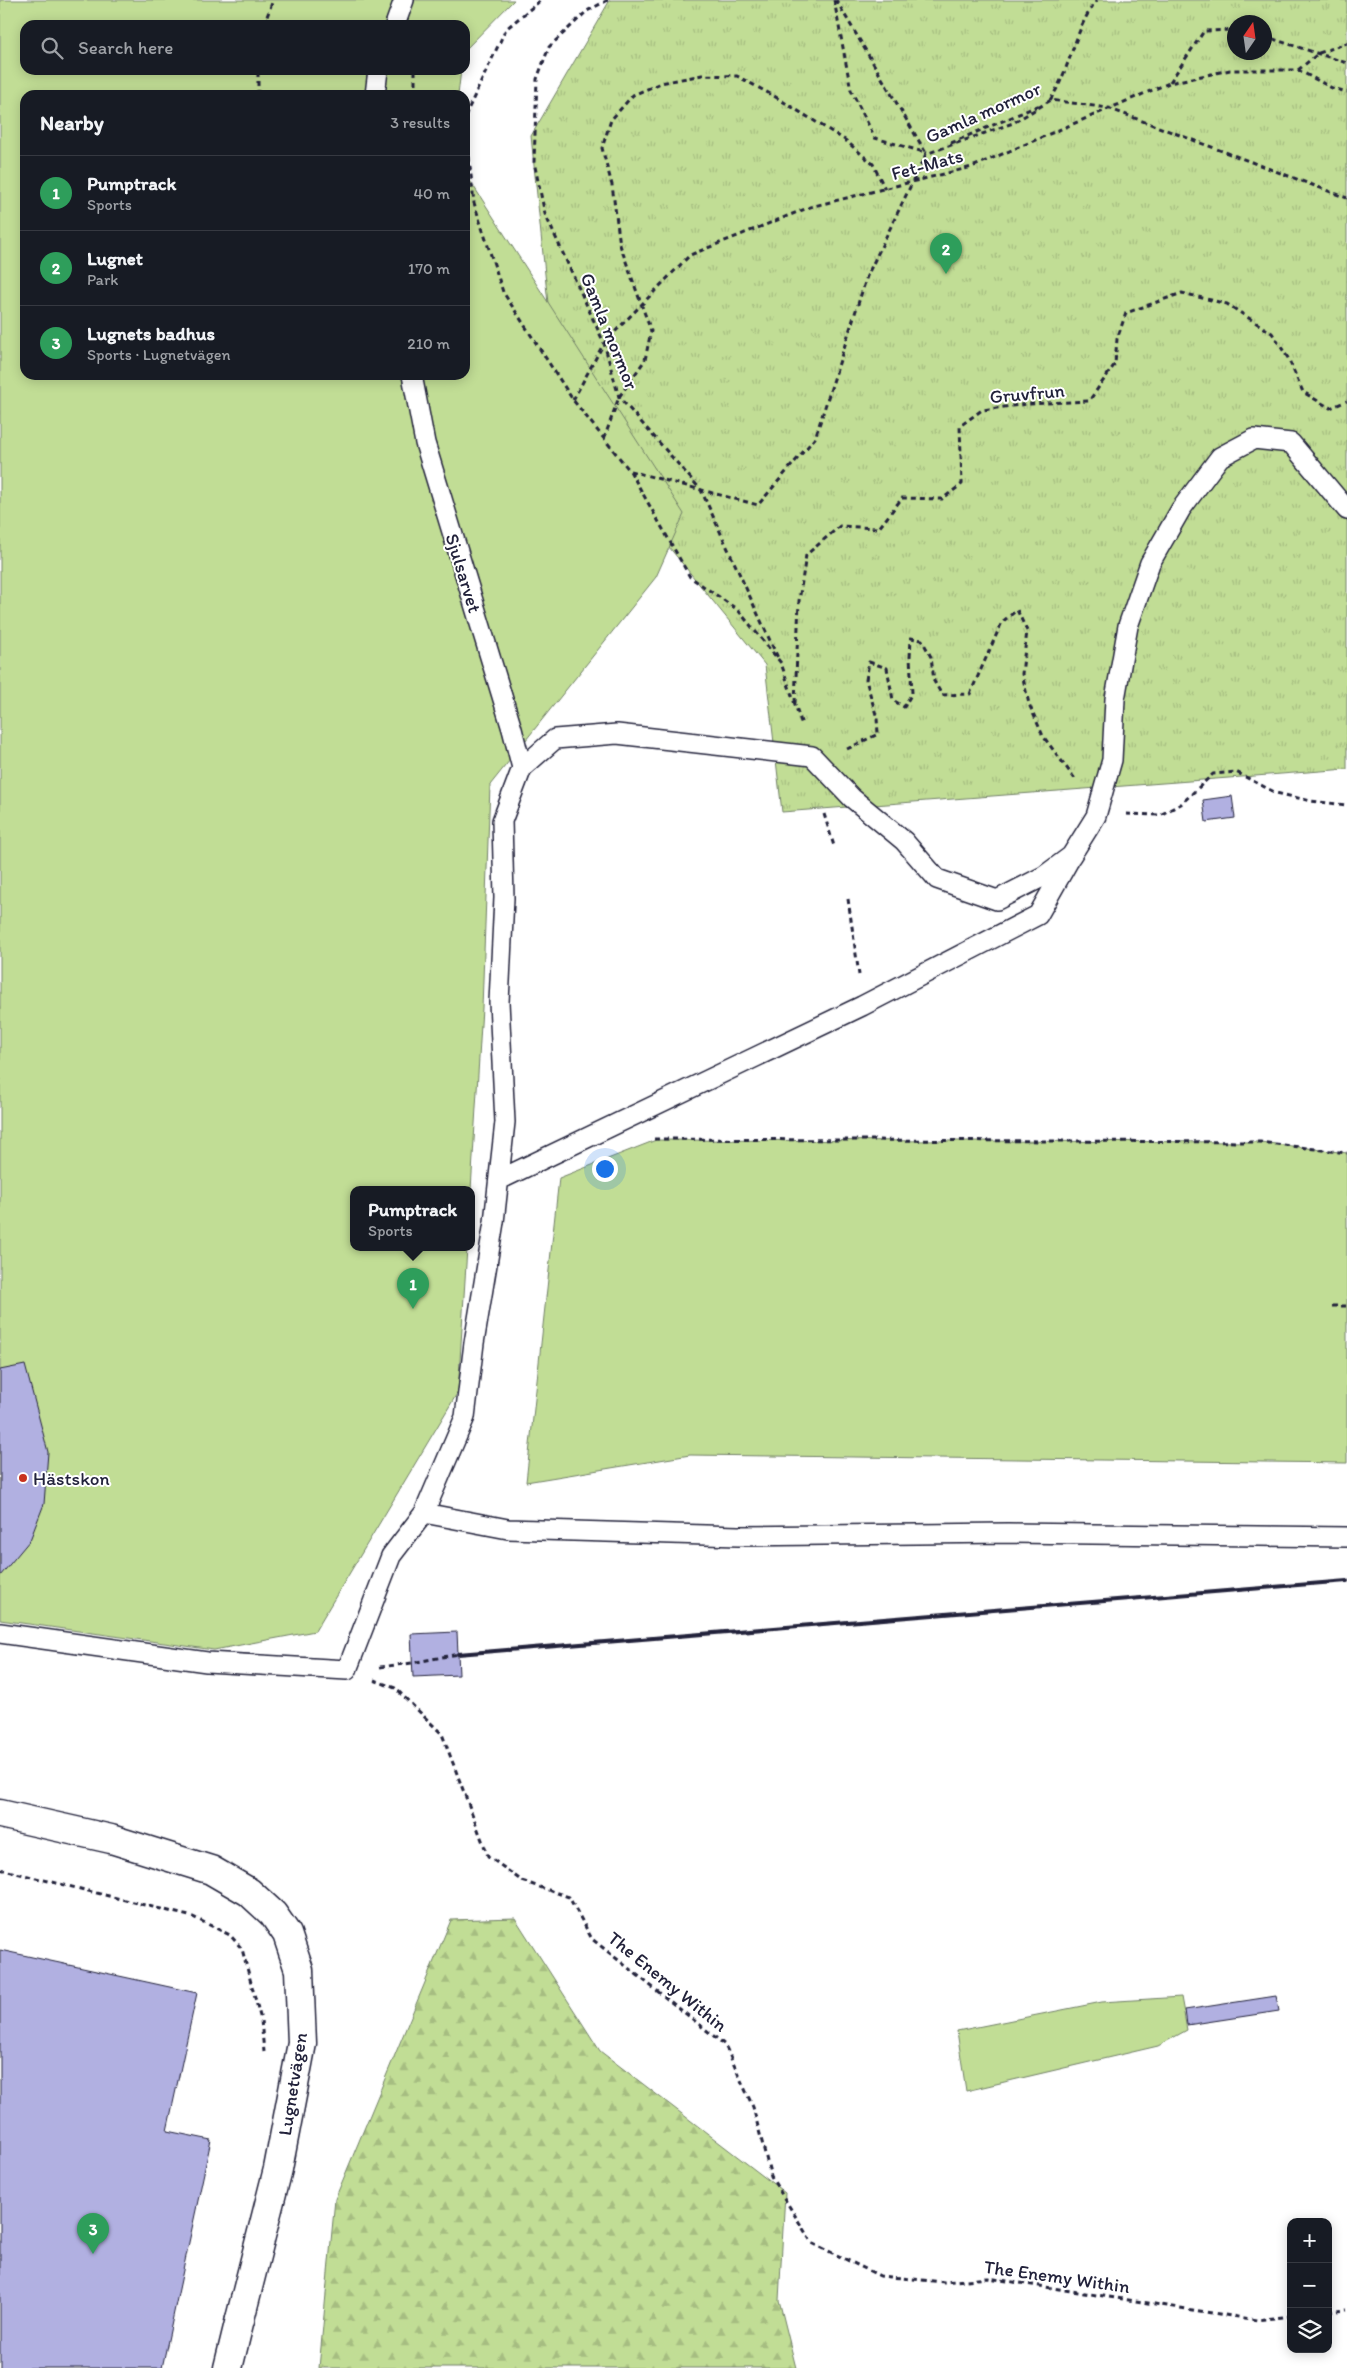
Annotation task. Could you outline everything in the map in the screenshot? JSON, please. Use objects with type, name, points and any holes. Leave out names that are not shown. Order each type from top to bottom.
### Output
[{"type":"street","name":"Lugnetvägen","points":[[0,1814],[111,1839],[211,1870],[249,1892],[273,1914],[287,1934],[299,1970],[302,2043],[278,2170],[228,2368]]},
{"type":"lane","points":[[396,20],[404,0]]},
{"type":"lane","points":[[376,90],[377,75]]},
{"type":"lane","name":"Sjulsarvet","points":[[413,380],[425,443],[512,728],[522,768]]},
{"type":"lane","points":[[499,1180],[862,1006],[1038,915],[1096,816],[1112,760],[1115,699],[1128,626],[1150,563],[1181,509],[1220,457],[1254,439],[1291,443],[1347,510]]},
{"type":"lane","points":[[0,1633],[207,1662],[348,1670],[392,1556],[424,1513],[465,1416],[506,1122],[499,1002],[504,898],[502,821],[522,768],[555,738],[617,734],[812,756],[852,798],[904,841],[937,879],[997,900],[1044,876],[1071,856]]},
{"type":"lane","points":[[424,1513],[508,1529],[718,1535],[1008,1533],[1347,1537]]},
{"type":"path","points":[[266,20],[272,0]]},
{"type":"path","points":[[470,105],[506,29],[541,0]]},
{"type":"path","name":"Gamla mormor","points":[[608,0],[587,11],[549,47],[537,79],[534,162],[545,214],[604,344],[619,397],[701,490],[781,663]]},
{"type":"path","points":[[835,0],[926,154]]},
{"type":"path","name":"Gamla mormor","points":[[835,0],[851,90],[875,138],[926,154],[1051,100],[1071,60],[1085,15],[1097,0]]},
{"type":"path","points":[[1169,83],[1204,32],[1227,30]]},
{"type":"path","points":[[1272,39],[1347,63]]},
{"type":"path","points":[[1298,70],[1319,54],[1347,43]]},
{"type":"path","name":"Fet-Mats","points":[[573,400],[604,344],[690,255],[810,207],[972,167],[1169,83],[1230,70],[1298,70],[1332,88],[1347,92]]},
{"type":"path","points":[[258,75],[258,90]]},
{"type":"path","points":[[415,75],[415,90]]},
{"type":"path","points":[[604,439],[619,397],[646,360],[651,331],[620,245],[612,185],[602,148],[611,120],[632,95],[661,82],[702,75],[737,76],[774,96],[845,140],[873,164],[885,189]]},
{"type":"path","points":[[630,471],[758,505],[815,438],[867,276],[926,154],[1013,124],[1051,100],[1108,108],[1347,198]]},
{"type":"path","points":[[470,167],[474,203],[503,292],[573,400],[630,471],[690,577],[738,610],[781,663],[812,756]]},
{"type":"path","name":"Gruvfrun","points":[[794,703],[799,601],[806,555],[840,526],[879,528],[902,498],[942,499],[962,484],[960,426],[982,410],[1027,404],[1089,401],[1115,364],[1117,339],[1126,313],[1182,293],[1227,304],[1272,333],[1288,358],[1304,392],[1330,408],[1347,401]]},
{"type":"path","points":[[878,734],[877,718],[866,680],[869,662],[887,668],[893,700],[904,708],[912,693],[911,638],[922,640],[931,657],[934,681],[942,695],[970,694],[1002,622],[1017,610],[1027,631],[1022,674],[1029,704],[1043,736],[1086,794],[1123,814],[1160,815],[1181,804],[1213,774],[1236,772],[1276,793],[1347,805]]},
{"type":"path","points":[[823,810],[834,846]]},
{"type":"path","points":[[848,899],[862,1006]]},
{"type":"path","points":[[656,1140],[1260,1142],[1347,1153]]},
{"type":"path","points":[[1332,1306],[1347,1306]]},
{"type":"path","points":[[348,1670],[412,1663],[458,1654]]},
{"type":"path","name":"The Enemy Within","points":[[348,1670],[395,1688],[442,1734],[488,1856],[522,1881],[569,1897],[592,1939],[726,2045],[753,2107],[771,2177],[812,2243],[880,2276],[944,2282],[988,2278],[1257,2320],[1287,2316]]},
{"type":"path","points":[[0,1869],[193,1917],[230,1935],[242,1949],[260,2020],[264,2055]]},
{"type":"path","points":[[1332,2312],[1347,2310]]},
{"type":"green space","points":[[0,0],[514,0],[470,45],[470,20],[20,20],[20,75],[460,75],[459,90],[20,90],[20,380],[470,380],[470,181],[684,514],[656,577],[490,785],[482,1008],[471,1186],[350,1186],[350,1251],[467,1251],[458,1392],[315,1631],[214,1650],[0,1620]]},
{"type":"green space","points":[[610,0],[1347,0],[1347,769],[782,812],[765,665],[559,412],[531,136]]},
{"type":"green space","points":[[656,1140],[1260,1142],[1347,1153],[1347,1463],[690,1455],[526,1482],[559,1178]]},
{"type":"green space","points":[[515,1918],[600,2051],[785,2193],[779,2300],[796,2368],[319,2368],[335,2199],[451,1920]]},
{"type":"green space","points":[[1181,1997],[1187,2030],[1158,2046],[966,2091],[957,2031],[1102,2002]]},
{"type":"building","points":[[1232,796],[1235,818],[1206,822],[1203,800]]},
{"type":"building","name":"Hästskon","points":[[25,1365],[48,1452],[44,1504],[30,1540],[0,1576],[0,1370]]},
{"type":"building","points":[[457,1632],[459,1675],[413,1677],[411,1634]]},
{"type":"building","points":[[0,1950],[197,1993],[167,2131],[211,2140],[162,2368],[0,2368]]},
{"type":"building","points":[[1276,1996],[1279,2011],[1187,2025],[1185,2010]]},
{"type":"railway","points":[[458,1654],[1347,1581]]},
{"type":"place","name":"Lugnet","points":[[946,274]]},
{"type":"place","name":"Pumptrack","points":[[413,1309]]},
{"type":"place","name":"Hästskon","points":[[23,1478]]},
{"type":"place","name":"Lugnets badhus","points":[[93,2254]]}]
